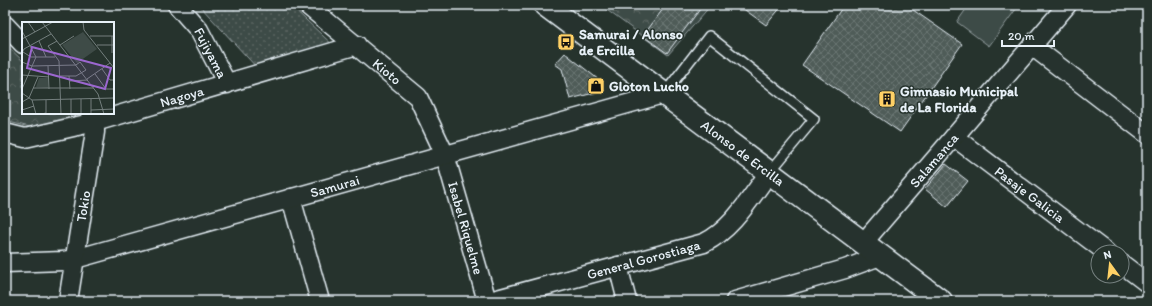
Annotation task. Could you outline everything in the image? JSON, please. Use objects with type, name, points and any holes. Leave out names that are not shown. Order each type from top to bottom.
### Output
[{"type":"street","name":"Fujiyama","points":[[177,5],[199,30],[227,84]]},
{"type":"street","name":"Kioto","points":[[307,5],[418,96],[445,155]]},
{"type":"street","name":"Alonso de Ercilla","points":[[545,5],[941,301]]},
{"type":"street","name":"Salamanca","points":[[863,243],[1067,5]]},
{"type":"street","points":[[5,25],[22,43]]},
{"type":"street","name":"Nagoya","points":[[114,112],[227,84],[357,45]]},
{"type":"street","points":[[1032,46],[1147,134]]},
{"type":"street","name":"Samurai","points":[[5,263],[62,261],[74,259],[663,94]]},
{"type":"street","name":"Nagoya","points":[[5,133],[26,138],[104,114]]},
{"type":"street","name":"Tokio","points":[[68,301],[95,132],[92,117]]},
{"type":"street","name":"Pasaje Galicia","points":[[954,137],[1095,244]]},
{"type":"street","name":"Isabel Riquelme","points":[[445,155],[489,301]]},
{"type":"street","name":"General Gorostiaga","points":[[489,301],[699,244],[712,239],[726,228],[769,173]]},
{"type":"street","points":[[291,198],[320,301]]},
{"type":"street","points":[[735,301],[845,269],[880,256]]},
{"type":"street","points":[[618,266],[628,301]]},
{"type":"street","points":[[1130,270],[1147,283]]},
{"type":"lane","points":[[663,94],[709,36],[814,119],[769,173]]},
{"type":"green space","points":[[199,5],[290,5],[337,49],[259,70]]},
{"type":"green space","points":[[600,5],[711,5],[668,55]]},
{"type":"green space","points":[[969,5],[1019,5],[989,46],[957,22]]},
{"type":"green space","points":[[5,44],[22,60],[22,114],[70,114],[71,122],[34,128],[5,121]]},
{"type":"building","points":[[666,5],[703,5],[667,53],[643,36]]},
{"type":"building","points":[[738,5],[783,5],[766,25]]},
{"type":"building","name":"Gimnasio Municipal de La Florida","points":[[844,5],[906,5],[962,44],[900,132],[802,65]]},
{"type":"building","points":[[565,53],[599,80],[598,92],[570,99],[562,69],[555,64]]},
{"type":"building","points":[[946,164],[968,181],[947,207],[925,189]]},
{"type":"place","name":"Samurai / Alonso de Ercilla","points":[[566,42]]},
{"type":"place","name":"Gloton Lucho","points":[[596,86]]},
{"type":"place","name":"Gimnasio Municipal de La Florida","points":[[887,99]]}]
